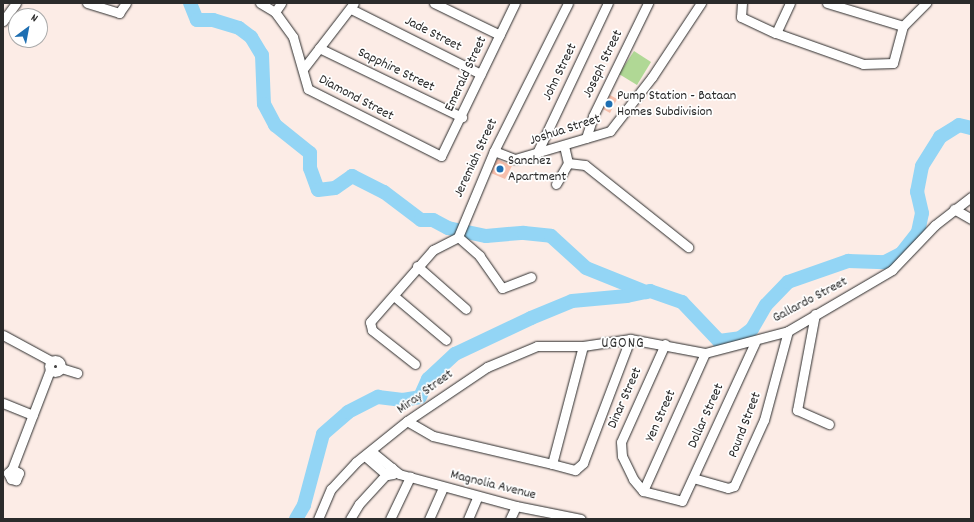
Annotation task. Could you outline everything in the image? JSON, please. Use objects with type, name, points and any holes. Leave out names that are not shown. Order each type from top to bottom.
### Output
[{"type":"street","points":[[3,21],[16,3]]},
{"type":"street","points":[[87,3],[119,13],[126,3]]},
{"type":"street","name":"Diamond Street","points":[[260,3],[274,12],[293,37],[308,89],[441,156]]},
{"type":"street","points":[[274,12],[282,3]]},
{"type":"street","points":[[434,3],[500,35]]},
{"type":"street","name":"Emerald Street","points":[[441,156],[462,117],[515,3]]},
{"type":"street","name":"Jeremiah Street","points":[[459,232],[494,151],[568,3]]},
{"type":"street","name":"John Street","points":[[537,153],[608,3]]},
{"type":"street","name":"Joseph Street","points":[[586,138],[593,116],[648,3]]},
{"type":"street","name":"Joshua Street","points":[[494,151],[509,160],[610,131],[652,77],[701,3]]},
{"type":"street","points":[[742,3],[741,17],[776,34],[863,64],[888,64],[896,58],[903,26],[926,3]]},
{"type":"street","points":[[776,34],[790,3]]},
{"type":"street","points":[[827,3],[903,26]]},
{"type":"street","points":[[303,69],[352,6]]},
{"type":"street","name":"Jade Street","points":[[352,6],[482,74]]},
{"type":"street","name":"Sapphire Street","points":[[319,48],[462,117]]},
{"type":"street","points":[[556,184],[568,163],[564,145]]},
{"type":"street","points":[[568,163],[585,165],[688,247]]},
{"type":"street","name":"Gallardo Street","points":[[583,346],[630,339],[665,344],[704,353],[754,342],[788,331],[892,270],[954,209],[971,197]]},
{"type":"street","points":[[954,209],[971,219]]},
{"type":"street","points":[[415,364],[370,326],[417,266],[436,247],[459,232],[480,256],[502,288],[531,277]]},
{"type":"street","points":[[417,266],[466,309]]},
{"type":"street","points":[[394,296],[446,340]]},
{"type":"street","points":[[815,314],[797,410],[829,424]]},
{"type":"street","name":"Pound Street","points":[[693,478],[728,488],[734,486],[764,420],[788,331]]},
{"type":"street","points":[[6,339],[36,356],[53,368],[77,373]]},
{"type":"street","points":[[407,422],[433,436],[575,470],[583,463],[630,339]]},
{"type":"street","name":"Dollar Street","points":[[643,491],[682,501],[754,342]]},
{"type":"street","name":"Dinar Street","points":[[643,491],[638,487],[625,461],[621,442],[665,344]]},
{"type":"street","name":"Miray Street","points":[[318,519],[338,479],[407,422],[472,375],[522,350],[537,346],[583,346]]},
{"type":"street","points":[[552,464],[583,346]]},
{"type":"street","name":"Yen Street","points":[[643,491],[704,353]]},
{"type":"street","points":[[26,440],[32,418],[53,368]]},
{"type":"street","points":[[9,471],[26,440],[53,368]]},
{"type":"street","points":[[3,402],[8,410],[32,418]]},
{"type":"street","name":"Magnolia Avenue","points":[[368,454],[393,472],[551,516],[581,519]]},
{"type":"street","points":[[350,519],[359,504],[393,472]]},
{"type":"street","points":[[390,519],[410,477]]},
{"type":"street","points":[[429,519],[443,487]]},
{"type":"street","points":[[468,519],[478,496]]},
{"type":"street","points":[[510,519],[516,506]]},
{"type":"green space","points":[[634,51],[651,62],[637,85],[619,74]]},
{"type":"building","name":"Pump Station - Bataan Homes Subdivision","points":[[610,95],[617,99],[610,113],[603,109]]},
{"type":"building","name":"Sanchez Apartment","points":[[497,159],[512,166],[505,179],[491,173]]},
{"type":"waterway","points":[[190,3],[197,20],[213,20],[239,28],[251,37],[262,55],[264,104],[275,125],[310,153],[310,168],[318,190],[335,188],[352,176],[384,192],[421,220],[433,220],[448,228],[486,236],[524,233],[551,236],[586,268],[646,292]]},
{"type":"waterway","points":[[296,519],[304,505],[323,434],[348,412],[378,397],[403,400],[420,397],[428,379],[455,354],[531,318],[572,301],[627,296],[650,291],[682,302],[719,341],[740,338],[752,329],[766,305],[788,282],[848,261],[885,262],[901,254],[918,232],[922,213],[917,192],[922,166],[940,137],[959,125],[971,128]]},
{"type":"place","name":"Pump Station - Bataan Homes Subdivision","points":[[609,104]]},
{"type":"place","name":"Sanchez Apartment","points":[[500,169]]},
{"type":"district","name":"UGONG","points":[[623,345]]}]
